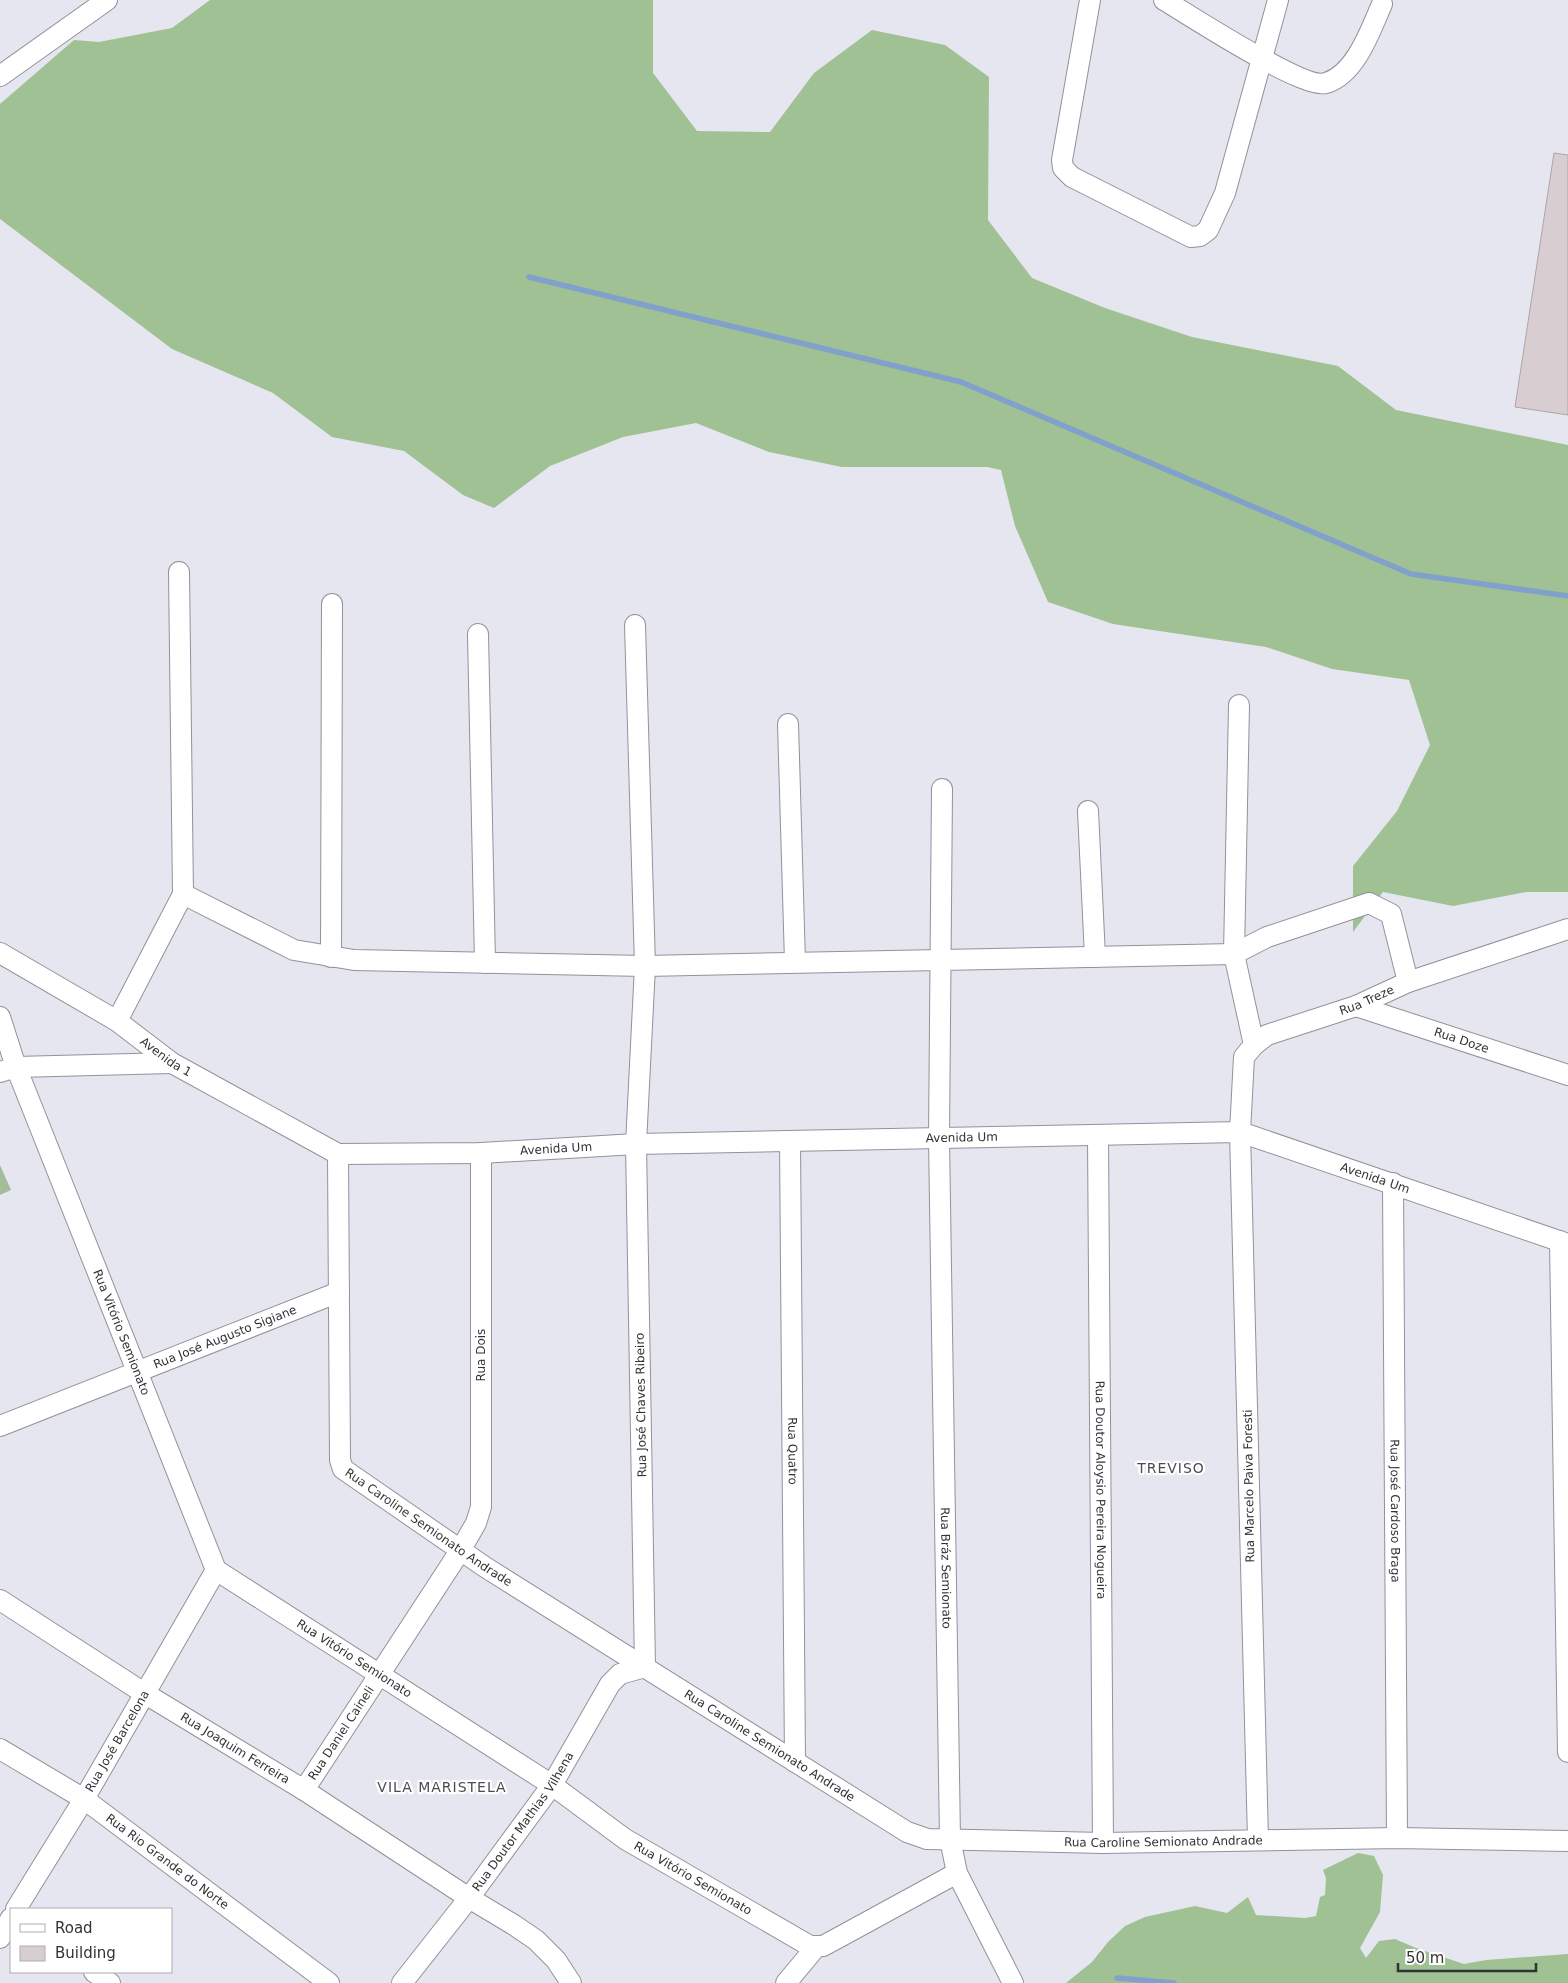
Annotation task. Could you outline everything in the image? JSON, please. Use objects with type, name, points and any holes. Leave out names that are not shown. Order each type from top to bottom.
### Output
[{"type":"street","points":[[0,76],[107,0]]},
{"type":"street","points":[[1090,0],[1062,160],[1063,168],[1072,177],[1191,237],[1200,236],[1208,230],[1224,193],[1278,0]]},
{"type":"street","points":[[1164,0],[1262,59],[1316,84],[1327,83],[1340,76],[1361,53],[1385,1]]},
{"type":"street","points":[[117,1021],[183,894],[179,572]]},
{"type":"street","points":[[331,957],[332,604]]},
{"type":"street","name":"Rua José Chaves Ribeiro","points":[[635,625],[645,966],[636,1144],[645,1666]]},
{"type":"street","points":[[478,634],[485,962]]},
{"type":"street","points":[[1239,705],[1234,954],[1254,1045],[1244,1057],[1240,1132]]},
{"type":"street","points":[[788,724],[795,962]]},
{"type":"street","name":"Rua Bráz Semionato","points":[[942,789],[939,1139],[950,1838],[957,1873],[1013,1983]]},
{"type":"street","points":[[1088,811],[1095,957]]},
{"type":"street","points":[[183,894],[294,950],[331,957],[354,960],[645,966],[1234,954],[1267,937],[1369,903],[1390,914],[1408,982]]},
{"type":"street","name":"Rua Treze","points":[[1254,1045],[1267,1035],[1356,1006],[1408,982],[1568,929]]},
{"type":"street","name":"Avenida 1","points":[[0,953],[117,1021],[172,1063],[338,1154]]},
{"type":"street","name":"Rua Doze","points":[[1356,1006],[1568,1075]]},
{"type":"street","name":"Rua Vitório Semionato","points":[[0,1017],[8,1069],[138,1371],[216,1570],[552,1785],[625,1839],[810,1946],[816,1947]]},
{"type":"street","points":[[8,1069],[172,1063]]},
{"type":"street","name":"Avenida Um","points":[[338,1154],[481,1153],[636,1144],[1240,1132],[1564,1242]]},
{"type":"street","name":"Rua Marcelo Paiva Foresti","points":[[1240,1132],[1258,1840]]},
{"type":"street","name":"Rua Doutor Aloysio Pereira Nogueira","points":[[1098,1136],[1103,1843]]},
{"type":"street","name":"Rua Quatro","points":[[790,1142],[796,1762]]},
{"type":"street","name":"Rua Dois","points":[[460,1551],[476,1523],[481,1507],[481,1153]]},
{"type":"street","name":"Rua Caroline Semionato Andrade","points":[[338,1154],[340,1460],[343,1469],[460,1551],[907,1832],[927,1838],[1103,1843],[1397,1838],[1568,1841]]},
{"type":"street","name":"Rua José Cardoso Braga","points":[[1393,1183],[1397,1838]]},
{"type":"street","points":[[1564,1242],[1568,1752]]},
{"type":"street","name":"Rua José Augusto Sigiane","points":[[0,1426],[339,1292]]},
{"type":"street","name":"Rua Daniel Caineli","points":[[304,1790],[460,1551]]},
{"type":"street","name":"Rua José Barcelona","points":[[17,1908],[84,1799],[216,1570]]},
{"type":"street","name":"Rua Joaquim Ferreira","points":[[0,1600],[144,1693],[304,1790],[536,1940],[556,1960],[571,1983]]},
{"type":"street","name":"Rua Doutor Mathias Vilhena","points":[[402,1983],[469,1898],[552,1785],[610,1684],[620,1674],[645,1666]]},
{"type":"street","name":"Rua Rio Grande do Norte","points":[[0,1748],[84,1799],[329,1983]]},
{"type":"street","points":[[786,1983],[816,1947],[836,1939],[957,1873]]},
{"type":"street","points":[[0,1938],[10,1920]]},
{"type":"street","points":[[95,1973],[110,1983]]},
{"type":"green space","points":[[210,0],[653,0],[653,73],[697,131],[770,132],[814,73],[872,30],[945,45],[989,77],[988,220],[1032,278],[1105,308],[1192,337],[1338,366],[1396,410],[1568,445],[1568,892],[1526,892],[1453,906],[1383,892],[1353,932],[1353,866],[1397,811],[1430,745],[1409,680],[1332,669],[1266,647],[1113,624],[1048,602],[1015,526],[1001,470],[987,467],[842,467],[769,452],[696,423],[623,437],[550,466],[494,508],[463,495],[404,451],[332,437],[273,393],[172,349],[0,219],[0,104],[74,40],[99,42],[172,28]]},
{"type":"green space","points":[[0,1165],[11,1190],[0,1195]]},
{"type":"green space","points":[[1358,1853],[1374,1856],[1383,1875],[1380,1912],[1360,1948],[1366,1958],[1379,1941],[1395,1939],[1464,1964],[1486,1960],[1568,1954],[1568,1983],[1066,1983],[1092,1962],[1108,1942],[1125,1926],[1145,1917],[1195,1906],[1227,1913],[1248,1897],[1256,1915],[1305,1918],[1316,1916],[1320,1897],[1325,1895],[1326,1878],[1323,1870]]},
{"type":"building","points":[[1554,153],[1568,155],[1568,415],[1515,407]]},
{"type":"waterway","points":[[529,277],[961,382],[1411,574],[1568,596]]},
{"type":"waterway","points":[[1117,1978],[1174,1983]]},
{"type":"district","name":"TREVISO","points":[[1171,1468]]},
{"type":"district","name":"VILA MARISTELA","points":[[442,1787]]}]
